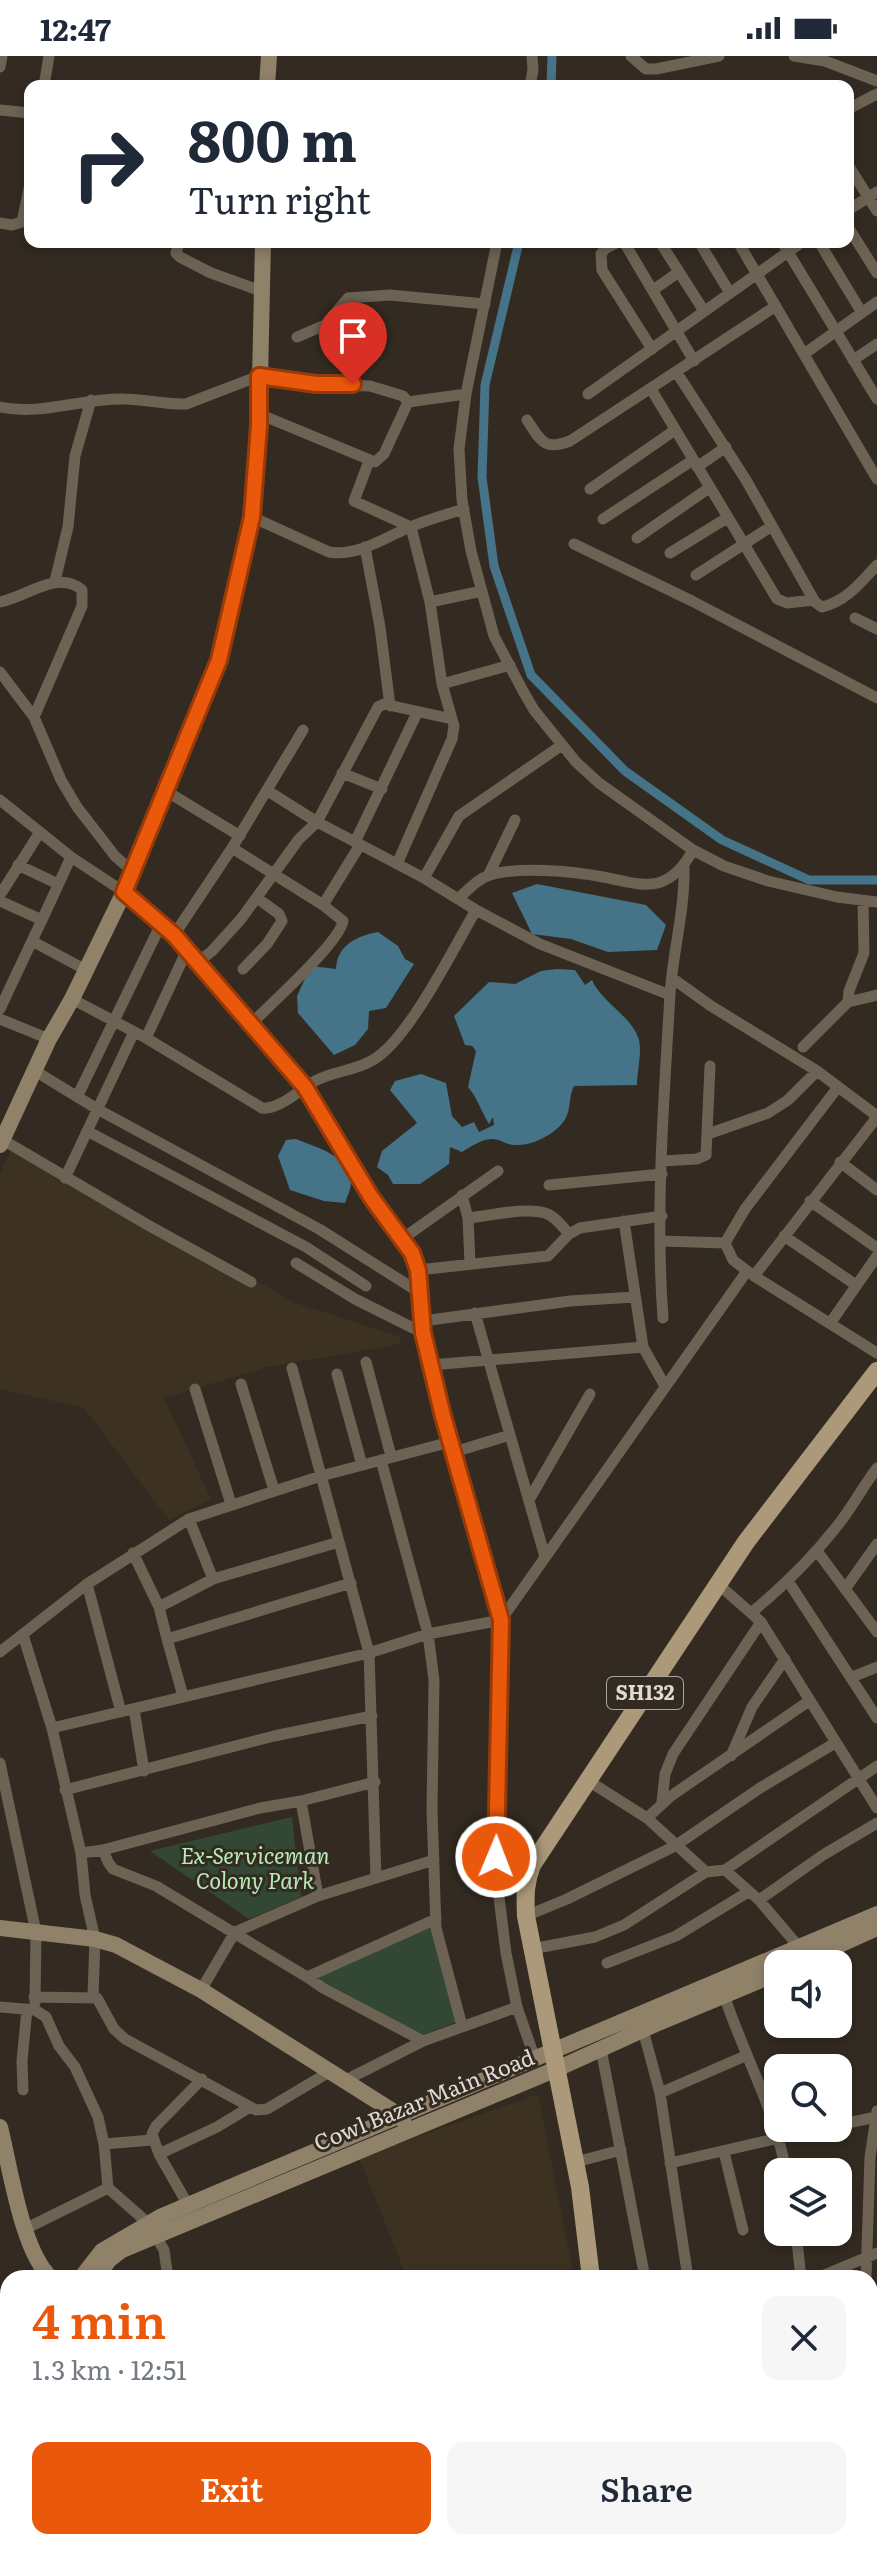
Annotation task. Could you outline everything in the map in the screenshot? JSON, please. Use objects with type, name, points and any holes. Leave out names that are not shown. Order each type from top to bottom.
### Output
[{"type":"main road","name":"SH132","points":[[590,2270],[576,2162],[526,1916],[524,1891],[532,1865],[746,1542],[877,1371]]},
{"type":"street","points":[[0,67],[2,56]]},
{"type":"street","points":[[45,80],[49,56]]},
{"type":"street","points":[[267,80],[269,56]]},
{"type":"street","points":[[531,80],[532,56]]},
{"type":"street","points":[[631,56],[646,69],[719,56]]},
{"type":"street","points":[[794,56],[825,61],[877,81]]},
{"type":"street","points":[[854,106],[877,94]]},
{"type":"street","points":[[0,110],[24,112]]},
{"type":"street","points":[[854,172],[872,195],[877,211]]},
{"type":"street","points":[[854,206],[872,195]]},
{"type":"street","points":[[0,223],[12,225],[22,222],[24,212]]},
{"type":"street","points":[[854,237],[877,273]]},
{"type":"street","points":[[177,248],[176,253],[180,257],[211,273],[261,291]]},
{"type":"street","points":[[251,1282],[65,1178],[2,1135],[124,892],[219,660],[252,517],[259,414],[263,248]]},
{"type":"street","points":[[496,248],[466,394],[459,449],[471,551],[494,636],[534,710],[599,783],[693,850],[724,866],[768,881],[837,897],[877,902]]},
{"type":"street","points":[[607,248],[601,254],[602,270],[652,349]]},
{"type":"street","points":[[628,248],[694,361]]},
{"type":"street","points":[[664,248],[704,311]]},
{"type":"street","points":[[703,248],[730,293]]},
{"type":"street","points":[[742,248],[877,479]]},
{"type":"street","points":[[588,394],[757,273],[784,248]]},
{"type":"street","points":[[786,248],[853,360],[875,390]]},
{"type":"street","points":[[823,248],[862,313]]},
{"type":"street","points":[[653,290],[679,272]]},
{"type":"street","points":[[297,337],[325,325],[348,298],[390,295],[485,304]]},
{"type":"street","points":[[804,354],[877,302]]},
{"type":"street","points":[[527,420],[539,439],[547,445],[557,446],[677,373],[776,306]]},
{"type":"street","points":[[853,360],[877,344]]},
{"type":"street","points":[[677,373],[726,447],[814,600],[822,607],[830,605],[859,587],[877,565]]},
{"type":"street","points":[[0,407],[27,410],[91,400],[126,399],[186,404],[259,376],[316,384],[370,386],[403,396],[408,402]]},
{"type":"street","points":[[651,389],[777,599],[787,603],[814,600]]},
{"type":"street","points":[[408,402],[466,394]]},
{"type":"street","points":[[55,581],[68,527],[75,456],[91,400]]},
{"type":"street","points":[[259,414],[369,461],[380,460],[384,454],[408,402]]},
{"type":"street","points":[[590,489],[675,430]]},
{"type":"street","points":[[603,519],[726,447]]},
{"type":"street","points":[[369,461],[354,501],[411,527]]},
{"type":"street","points":[[637,538],[709,488]]},
{"type":"street","points":[[252,517],[329,552],[348,553],[464,509]]},
{"type":"street","points":[[670,553],[727,518]]},
{"type":"street","points":[[696,575],[772,526]]},
{"type":"street","points":[[397,864],[455,731],[442,684],[430,602],[411,527]]},
{"type":"street","points":[[574,544],[692,601],[877,698]]},
{"type":"street","points":[[365,547],[390,706]]},
{"type":"street","points":[[0,602],[55,581],[75,584],[82,590],[77,618],[34,717]]},
{"type":"street","points":[[430,602],[482,591]]},
{"type":"street","points":[[855,618],[877,629]]},
{"type":"street","points":[[442,684],[510,665]]},
{"type":"street","points":[[0,672],[34,717],[61,780],[77,807],[115,856],[133,872]]},
{"type":"street","points":[[197,963],[230,932],[299,839],[317,822],[378,707],[384,704],[452,719]]},
{"type":"street","points":[[323,905],[357,844],[417,713]]},
{"type":"street","points":[[174,935],[240,836],[303,730]]},
{"type":"street","points":[[424,878],[459,816],[562,745]]},
{"type":"street","points":[[342,773],[382,789]]},
{"type":"street","points":[[166,791],[240,836]]},
{"type":"street","points":[[268,791],[317,822],[540,944],[670,995]]},
{"type":"street","points":[[2,806],[124,892],[174,935],[305,1087],[371,1197],[412,1253],[418,1270],[423,1327],[431,1365],[501,1620],[496,1857],[506,1953],[517,2007],[535,2059]]},
{"type":"street","points":[[488,876],[515,820]]},
{"type":"street","points":[[0,895],[40,832]]},
{"type":"street","points":[[232,848],[341,917],[342,927],[252,1023]]},
{"type":"street","points":[[663,1318],[660,1276],[663,1098],[670,995],[684,896],[684,867],[693,850]]},
{"type":"street","points":[[0,1009],[71,857]]},
{"type":"street","points":[[18,865],[58,884]]},
{"type":"street","points":[[458,899],[488,876],[534,870],[584,873],[644,884],[660,882],[684,867]]},
{"type":"street","points":[[243,969],[267,944],[282,921],[279,914],[257,898]]},
{"type":"street","points":[[0,901],[42,920]]},
{"type":"street","points":[[848,1002],[849,991],[864,953],[863,901]]},
{"type":"street","points":[[72,999],[146,1038],[262,1108],[272,1108],[322,1077],[359,1068],[389,1049],[409,1023],[476,910]]},
{"type":"street","points":[[77,1097],[162,922]]},
{"type":"street","points":[[32,941],[86,970]]},
{"type":"street","points":[[146,1038],[187,950]]},
{"type":"street","points":[[52,1728],[369,1653],[428,1634],[501,1620],[665,1386],[877,1117],[817,1071],[720,1012],[672,978]]},
{"type":"street","points":[[803,1047],[848,1002],[877,995]]},
{"type":"street","points":[[0,1019],[49,1039]]},
{"type":"street","points":[[65,1178],[134,1032]]},
{"type":"street","points":[[549,1185],[662,1168],[701,1158],[707,1151],[710,1066]]},
{"type":"street","points":[[35,1071],[99,1110],[319,1229],[422,1294]]},
{"type":"street","points":[[708,1134],[768,1113],[788,1100],[817,1071]]},
{"type":"street","points":[[725,1243],[745,1209],[838,1087]]},
{"type":"street","points":[[87,1131],[306,1247],[366,1286]]},
{"type":"street","points":[[840,1162],[877,1190]]},
{"type":"street","points":[[402,1239],[498,1171]]},
{"type":"street","points":[[462,1195],[468,1218],[470,1263]]},
{"type":"street","points":[[810,1201],[877,1248]]},
{"type":"street","points":[[468,1218],[545,1213],[555,1218],[569,1234]]},
{"type":"street","points":[[418,1270],[548,1256],[569,1234],[580,1228],[662,1216]]},
{"type":"street","points":[[624,1221],[643,1347],[665,1386]]},
{"type":"street","points":[[784,1236],[856,1285]]},
{"type":"street","points":[[662,1241],[725,1243]]},
{"type":"street","points":[[725,1243],[733,1260],[751,1274],[877,1353]]},
{"type":"street","points":[[831,1322],[877,1256]]},
{"type":"street","points":[[296,1263],[355,1299],[423,1327],[475,1313],[570,1301],[635,1297]]},
{"type":"street","points":[[475,1313],[545,1557]]},
{"type":"street","points":[[431,1365],[643,1347]]},
{"type":"street","points":[[366,1362],[428,1634],[434,1680],[436,1919],[462,2026]]},
{"type":"street","points":[[292,1368],[369,1653],[376,1878]]},
{"type":"street","points":[[337,1374],[362,1465]]},
{"type":"street","points":[[241,1384],[274,1490]]},
{"type":"street","points":[[195,1389],[231,1504]]},
{"type":"street","points":[[529,1500],[590,1394]]},
{"type":"street","points":[[0,1652],[87,1584],[189,1519],[274,1490],[386,1458],[510,1435]]},
{"type":"street","points":[[752,1612],[817,1551],[877,1468]]},
{"type":"street","points":[[189,1519],[213,1579]]},
{"type":"street","points":[[159,1607],[213,1579],[339,1542]]},
{"type":"street","points":[[845,1589],[877,1544]]},
{"type":"street","points":[[817,1551],[876,1627]]},
{"type":"street","points":[[133,1553],[159,1607],[183,1696]]},
{"type":"street","points":[[788,1581],[877,1718]]},
{"type":"street","points":[[167,1639],[351,1583]]},
{"type":"street","points":[[87,1584],[121,1712]]},
{"type":"street","points":[[718,1584],[761,1622],[877,1808]]},
{"type":"street","points":[[662,1802],[665,1774],[673,1754],[761,1622]]},
{"type":"street","points":[[23,1635],[52,1728],[81,1853],[85,1895],[95,1939],[93,1996]]},
{"type":"street","points":[[731,1757],[752,1707],[785,1659]]},
{"type":"street","points":[[852,1677],[877,1667]]},
{"type":"street","points":[[647,1818],[662,1802],[809,1701]]},
{"type":"street","points":[[134,1709],[144,1771]]},
{"type":"street","points":[[65,1790],[274,1736],[372,1716]]},
{"type":"street","points":[[526,1916],[675,1846],[760,1788],[835,1743]]},
{"type":"street","points":[[0,1763],[36,1932],[34,1997],[22,2061],[23,2090]]},
{"type":"street","points":[[532,1949],[595,1937],[624,1925],[706,1872],[725,1870],[877,1766]]},
{"type":"street","points":[[587,1780],[647,1818],[706,1872]]},
{"type":"street","points":[[81,1853],[375,1782]]},
{"type":"street","points":[[301,1801],[318,1896]]},
{"type":"street","points":[[759,1900],[823,1855],[877,1823]]},
{"type":"street","points":[[103,1850],[113,1869],[156,1886],[323,1988],[423,2041]]},
{"type":"street","points":[[201,1990],[235,1932],[318,1896],[434,1860]]},
{"type":"street","points":[[725,1870],[759,1900],[794,1950]]},
{"type":"street","points":[[607,1963],[676,1936],[748,1892]]},
{"type":"street","name":"Cowl Bazar Main Road","points":[[809,1950],[877,1914]]},
{"type":"street","points":[[307,1977],[436,1919]]},
{"type":"street","points":[[0,1928],[95,1939],[116,1945],[201,1990],[338,2076],[399,2115],[409,2130]]},
{"type":"street","name":"Cowl Bazar Main Road","points":[[815,1950],[877,1928]]},
{"type":"street","name":"Cowl Bazar Main Road","points":[[102,2270],[109,2260],[151,2229],[409,2130],[556,2060],[764,1971]]},
{"type":"street","name":"Cowl Bazar Main Road","points":[[556,2060],[601,2049],[764,1979]]},
{"type":"street","points":[[724,1995],[745,2056],[764,2096]]},
{"type":"street","points":[[34,1997],[93,1996],[102,2002],[114,2029],[125,2039],[250,2107],[267,2109],[423,2041],[517,2007]]},
{"type":"street","points":[[0,2007],[31,2009],[46,2017],[59,2046],[75,2067],[98,2117],[108,2188],[151,2229],[164,2250],[167,2270]]},
{"type":"street","points":[[643,2030],[660,2093],[687,2270]]},
{"type":"street","points":[[601,2049],[644,2270]]},
{"type":"street","points":[[660,2093],[745,2056]]},
{"type":"street","points":[[87,2270],[102,2251],[151,2229],[188,2205],[535,2059],[556,2060]]},
{"type":"street","points":[[188,2205],[152,2140],[156,2126],[202,2079]]},
{"type":"street","points":[[159,2154],[217,2127],[250,2107]]},
{"type":"street","points":[[837,2270],[872,2256],[870,2157],[876,2121],[852,2124]]},
{"type":"street","points":[[0,2127],[8,2189],[39,2270]]},
{"type":"street","points":[[104,2144],[152,2140]]},
{"type":"street","points":[[670,2163],[764,2141]]},
{"type":"street","points":[[576,2162],[621,2150]]},
{"type":"street","points":[[724,2152],[743,2230]]},
{"type":"street","points":[[25,2229],[108,2188]]},
{"type":"street","points":[[798,2246],[800,2270]]},
{"type":"shaded area","points":[[14,1143],[295,1303],[401,1337],[400,1344],[267,1367],[164,1398],[211,1499],[169,1520],[84,1408],[0,1389],[0,1174]]},
{"type":"shaded area","points":[[538,2094],[572,2270],[404,2270],[359,2158]]},
{"type":"green space","name":"Ex-Serviceman Colony Park","points":[[292,1817],[301,1897],[249,1919],[150,1851]]},
{"type":"green space","points":[[432,1925],[457,2022],[422,2035],[317,1978]]},
{"type":"water","points":[[537,884],[646,905],[666,925],[657,950],[608,952],[571,939],[532,934],[512,893]]},
{"type":"water","points":[[378,932],[398,946],[405,959],[414,964],[386,1008],[369,1011],[368,1029],[355,1045],[334,1055],[298,1013],[297,996],[311,966],[336,969],[344,948],[363,936]]},
{"type":"water","points":[[575,970],[585,985],[592,980],[635,1031],[640,1045],[637,1085],[574,1086],[564,1121],[542,1139],[515,1145],[487,1140],[462,1152],[450,1147],[449,1164],[420,1184],[393,1184],[388,1175],[377,1167],[382,1151],[417,1123],[390,1090],[395,1081],[421,1074],[446,1083],[452,1116],[462,1127],[474,1122],[479,1132],[494,1125],[493,1117],[489,1124],[468,1087],[476,1051],[472,1046],[465,1045],[454,1016],[489,982],[515,984],[541,971]]},
{"type":"water","points":[[296,1139],[322,1149],[345,1166],[351,1183],[345,1203],[324,1201],[290,1190],[278,1156],[286,1140]]},
{"type":"waterway","points":[[551,80],[552,56]]},
{"type":"waterway","points":[[518,248],[485,385],[482,477],[494,566],[531,675],[625,771],[722,840],[809,880],[877,880]]},
{"type":"route","points":[[353,384],[316,384],[259,376],[259,425],[252,517],[219,660],[124,892],[162,922],[305,1087],[371,1197],[412,1253],[422,1294],[423,1333],[443,1416],[501,1620],[496,1857]]}]
